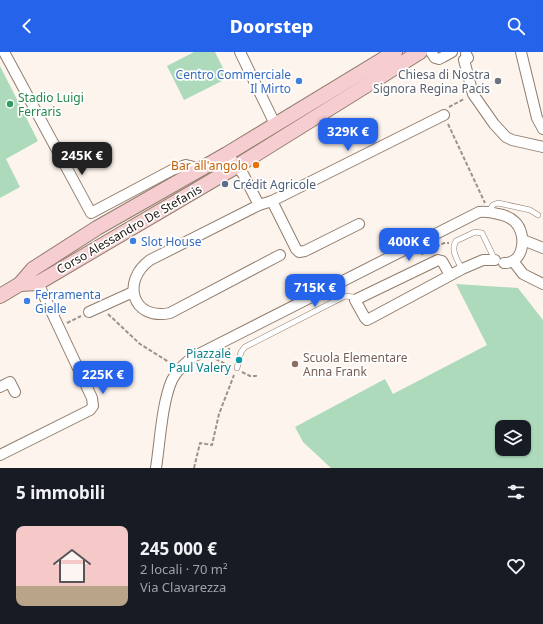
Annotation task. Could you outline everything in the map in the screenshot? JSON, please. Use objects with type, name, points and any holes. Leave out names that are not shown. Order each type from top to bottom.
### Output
[{"type":"main road","name":"Corso Alessandro De Stefanis","points":[[0,296],[20,284],[33,269],[97,228],[227,154],[385,52]]},
{"type":"main road","name":"Corso Alessandro De Stefanis","points":[[20,284],[38,282],[237,166],[420,52]]},
{"type":"street","points":[[4,52],[90,213],[172,170],[186,165],[202,169]]},
{"type":"street","points":[[240,52],[275,124]]},
{"type":"street","points":[[431,52],[434,58],[437,59],[452,52]]},
{"type":"street","points":[[521,52],[538,118],[543,129]]},
{"type":"street","points":[[466,54],[468,58],[464,60],[473,94],[494,124],[506,137],[519,142],[543,147]]},
{"type":"street","points":[[280,255],[170,313],[156,314],[144,310],[138,305],[134,298],[134,286],[138,274],[144,264],[150,260],[444,115]]},
{"type":"street","points":[[227,154],[243,174],[259,205]]},
{"type":"street","points":[[272,201],[296,249],[301,252],[359,224]]},
{"type":"street","points":[[156,468],[166,401],[173,378],[193,357],[479,212],[489,211],[506,216],[516,223],[522,234],[523,240],[521,251],[504,261]]},
{"type":"street","points":[[523,240],[543,248]]},
{"type":"street","points":[[450,276],[442,261],[438,260],[355,300],[367,320],[450,276],[462,269],[483,260],[504,261],[523,274],[543,284]]},
{"type":"street","points":[[0,455],[92,409],[92,398],[38,282]]},
{"type":"street","points":[[90,312],[133,292]]},
{"type":"street","points":[[0,386],[10,382],[15,392]]},
{"type":"lane","points":[[489,211],[493,205],[498,203],[530,210],[538,215]]},
{"type":"lane","points":[[462,269],[453,250],[454,244],[475,232],[482,233],[504,261]]},
{"type":"lane","points":[[237,368],[241,352],[246,347],[345,296],[353,297],[355,300]]},
{"type":"path","points":[[473,94],[449,107],[444,115],[489,211]]},
{"type":"path","points":[[100,307],[140,344],[180,369]]},
{"type":"path","points":[[58,327],[90,312]]},
{"type":"path","points":[[194,468],[200,443],[212,445],[219,414],[233,376]]},
{"type":"green space","points":[[194,52],[215,52],[228,78],[184,100],[167,66]]},
{"type":"green space","name":"Stadio Luigi Ferraris","points":[[0,66],[38,141],[6,159],[20,187],[0,198]]},
{"type":"green space","points":[[456,284],[518,288],[543,320],[543,468],[331,468],[303,442],[295,427],[385,379],[393,394],[487,345]]},
{"type":"place","name":"Centro Commerciale Il Mirto","points":[[299,81]]},
{"type":"place","name":"Chiesa di Nostra Signora Regina Pacis","points":[[498,81]]},
{"type":"place","name":"Stadio Luigi Ferraris","points":[[10,104]]},
{"type":"place","name":"Bar all'angolo","points":[[256,165]]},
{"type":"place","name":"Crédit Agricole","points":[[225,184]]},
{"type":"place","name":"Slot House","points":[[133,241]]},
{"type":"place","name":"Ferramenta Gielle","points":[[27,301]]},
{"type":"place","name":"Piazzale Paul Valery","points":[[239,360]]},
{"type":"place","name":"Scuola Elementare Anna Frank","points":[[295,364]]}]
